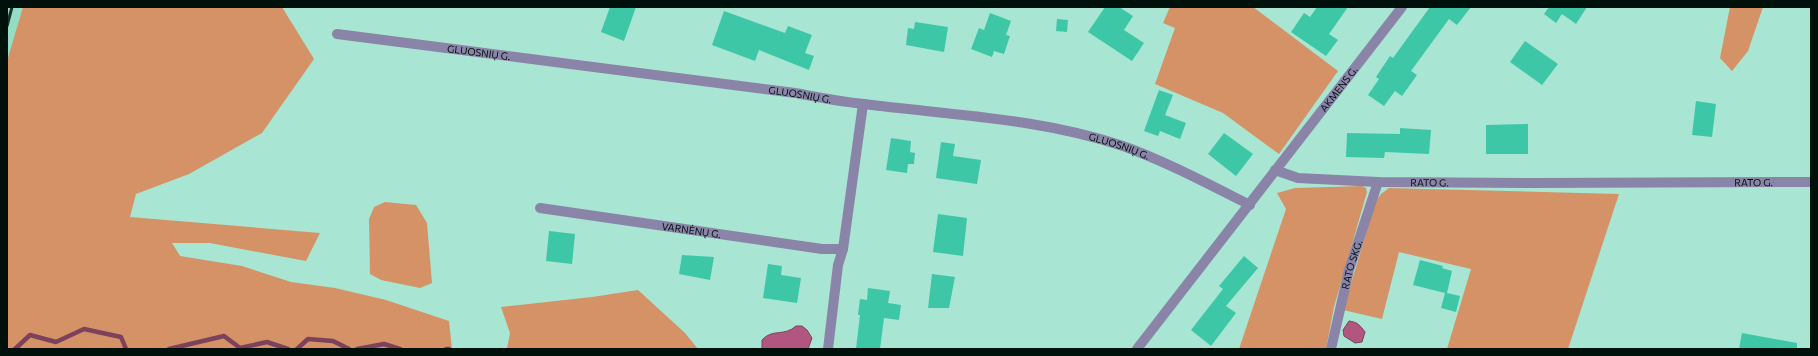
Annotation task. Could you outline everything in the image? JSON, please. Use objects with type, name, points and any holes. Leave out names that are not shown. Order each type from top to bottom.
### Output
[{"type":"street","name":"AKMENS G.","points":[[1275,170],[1402,7]]},
{"type":"street","name":"GLUOSNIŲ G.","points":[[337,34],[1048,127],[1124,146],[1202,180],[1250,205]]},
{"type":"street","points":[[828,349],[838,265],[843,249],[863,104]]},
{"type":"street","name":"RATO G.","points":[[1275,170],[1298,178],[1378,182],[1811,182]]},
{"type":"street","points":[[1137,349],[1250,205],[1275,170]]},
{"type":"street","name":"RATO SKG.","points":[[1331,349],[1349,270],[1378,182]]},
{"type":"street","name":"VARNĖNŲ G.","points":[[540,208],[822,248],[843,249]]},
{"type":"shaded area","points":[[7,7],[23,7],[7,61]]},
{"type":"shaded area","points":[[23,7],[282,7],[314,59],[262,133],[189,174],[136,194],[130,217],[320,233],[306,261],[210,243],[172,243],[180,256],[242,266],[291,282],[335,288],[386,300],[449,321],[452,349],[7,349],[7,61]]},
{"type":"shaded area","points":[[1170,7],[1253,7],[1338,71],[1279,154],[1223,113],[1155,84],[1175,28],[1163,23]]},
{"type":"shaded area","points":[[1730,7],[1763,7],[1748,51],[1732,71],[1720,58]]},
{"type":"shaded area","points":[[1362,186],[1366,188],[1367,192],[1334,307],[1326,349],[1239,349],[1286,209],[1277,193],[1295,188]]},
{"type":"shaded area","points":[[1389,188],[1619,194],[1568,349],[1447,349],[1471,269],[1399,252],[1382,319],[1343,310],[1376,201],[1381,194]]},
{"type":"shaded area","points":[[385,202],[416,205],[427,223],[432,283],[420,288],[381,280],[370,274],[369,219],[374,207]]},
{"type":"shaded area","points":[[638,290],[685,333],[698,349],[507,349],[510,333],[501,307],[592,297]]},
{"type":"shaded area","points":[[1349,321],[1362,327],[1365,332],[1362,342],[1355,343],[1344,336],[1343,330]]},
{"type":"shaded area","points":[[796,326],[802,326],[807,330],[812,338],[808,349],[762,349],[762,340],[766,336],[787,331]]},
{"type":"building","points":[[610,7],[636,7],[624,41],[601,32]]},
{"type":"building","points":[[1105,7],[1119,7],[1133,16],[1124,30],[1144,43],[1132,61],[1088,32]]},
{"type":"building","points":[[1317,7],[1348,7],[1329,34],[1338,40],[1326,56],[1291,32],[1304,13],[1310,17]]},
{"type":"building","points":[[1430,7],[1471,7],[1457,25],[1449,19],[1411,71],[1417,75],[1402,96],[1395,91],[1384,106],[1368,95],[1379,79],[1376,77],[1390,56],[1393,58]]},
{"type":"building","points":[[1549,7],[1587,7],[1576,24],[1562,14],[1556,23],[1544,14]]},
{"type":"building","points":[[724,11],[785,33],[788,26],[812,35],[805,53],[814,56],[809,70],[759,50],[755,61],[712,45]]},
{"type":"building","points":[[990,13],[1011,21],[1006,35],[1010,36],[1004,54],[994,51],[992,57],[971,49],[979,28],[984,30]]},
{"type":"building","points":[[1057,19],[1068,20],[1067,32],[1056,31]]},
{"type":"building","points":[[915,22],[948,27],[944,52],[906,45],[908,28],[914,29]]},
{"type":"building","points":[[1525,41],[1558,64],[1542,85],[1510,62]]},
{"type":"building","points":[[1159,90],[1173,95],[1165,115],[1186,123],[1180,139],[1160,131],[1158,136],[1144,131]]},
{"type":"building","points":[[1696,101],[1716,104],[1712,137],[1692,135]]},
{"type":"building","points":[[1528,124],[1528,154],[1486,154],[1486,125]]},
{"type":"building","points":[[1400,128],[1431,130],[1429,154],[1385,152],[1384,158],[1346,157],[1347,133],[1400,134]]},
{"type":"building","points":[[1224,133],[1253,154],[1236,176],[1208,154]]},
{"type":"building","points":[[891,138],[911,141],[910,152],[915,153],[914,164],[908,164],[907,173],[886,170]]},
{"type":"building","points":[[941,142],[955,144],[953,156],[981,160],[977,184],[936,178]]},
{"type":"building","points":[[938,214],[967,218],[963,256],[933,252]]},
{"type":"building","points":[[549,231],[575,234],[572,264],[546,261]]},
{"type":"building","points":[[682,255],[714,257],[710,280],[679,274]]},
{"type":"building","points":[[1244,256],[1258,268],[1226,306],[1236,313],[1211,346],[1191,330],[1223,289],[1219,286]]},
{"type":"building","points":[[1420,260],[1443,266],[1442,268],[1452,271],[1447,293],[1460,296],[1456,312],[1441,308],[1445,293],[1413,285]]},
{"type":"building","points":[[768,264],[782,266],[781,275],[801,278],[797,303],[763,298]]},
{"type":"building","points":[[932,274],[955,277],[949,308],[928,308]]},
{"type":"building","points":[[868,288],[890,291],[888,303],[901,305],[899,320],[884,318],[880,349],[856,349],[860,315],[858,315],[860,299],[867,300]]},
{"type":"building","points":[[1742,333],[1797,343],[1797,349],[1739,349]]},
{"type":"waterway","points":[[15,349],[30,335],[56,342],[84,329],[121,337],[126,349]]},
{"type":"waterway","points":[[169,349],[224,336],[240,348],[267,342],[288,349]]},
{"type":"waterway","points":[[297,349],[308,339],[333,341],[349,349]]},
{"type":"waterway","points":[[357,349],[384,344],[400,349]]},
{"type":"railway","points":[[7,26],[12,7]]}]
